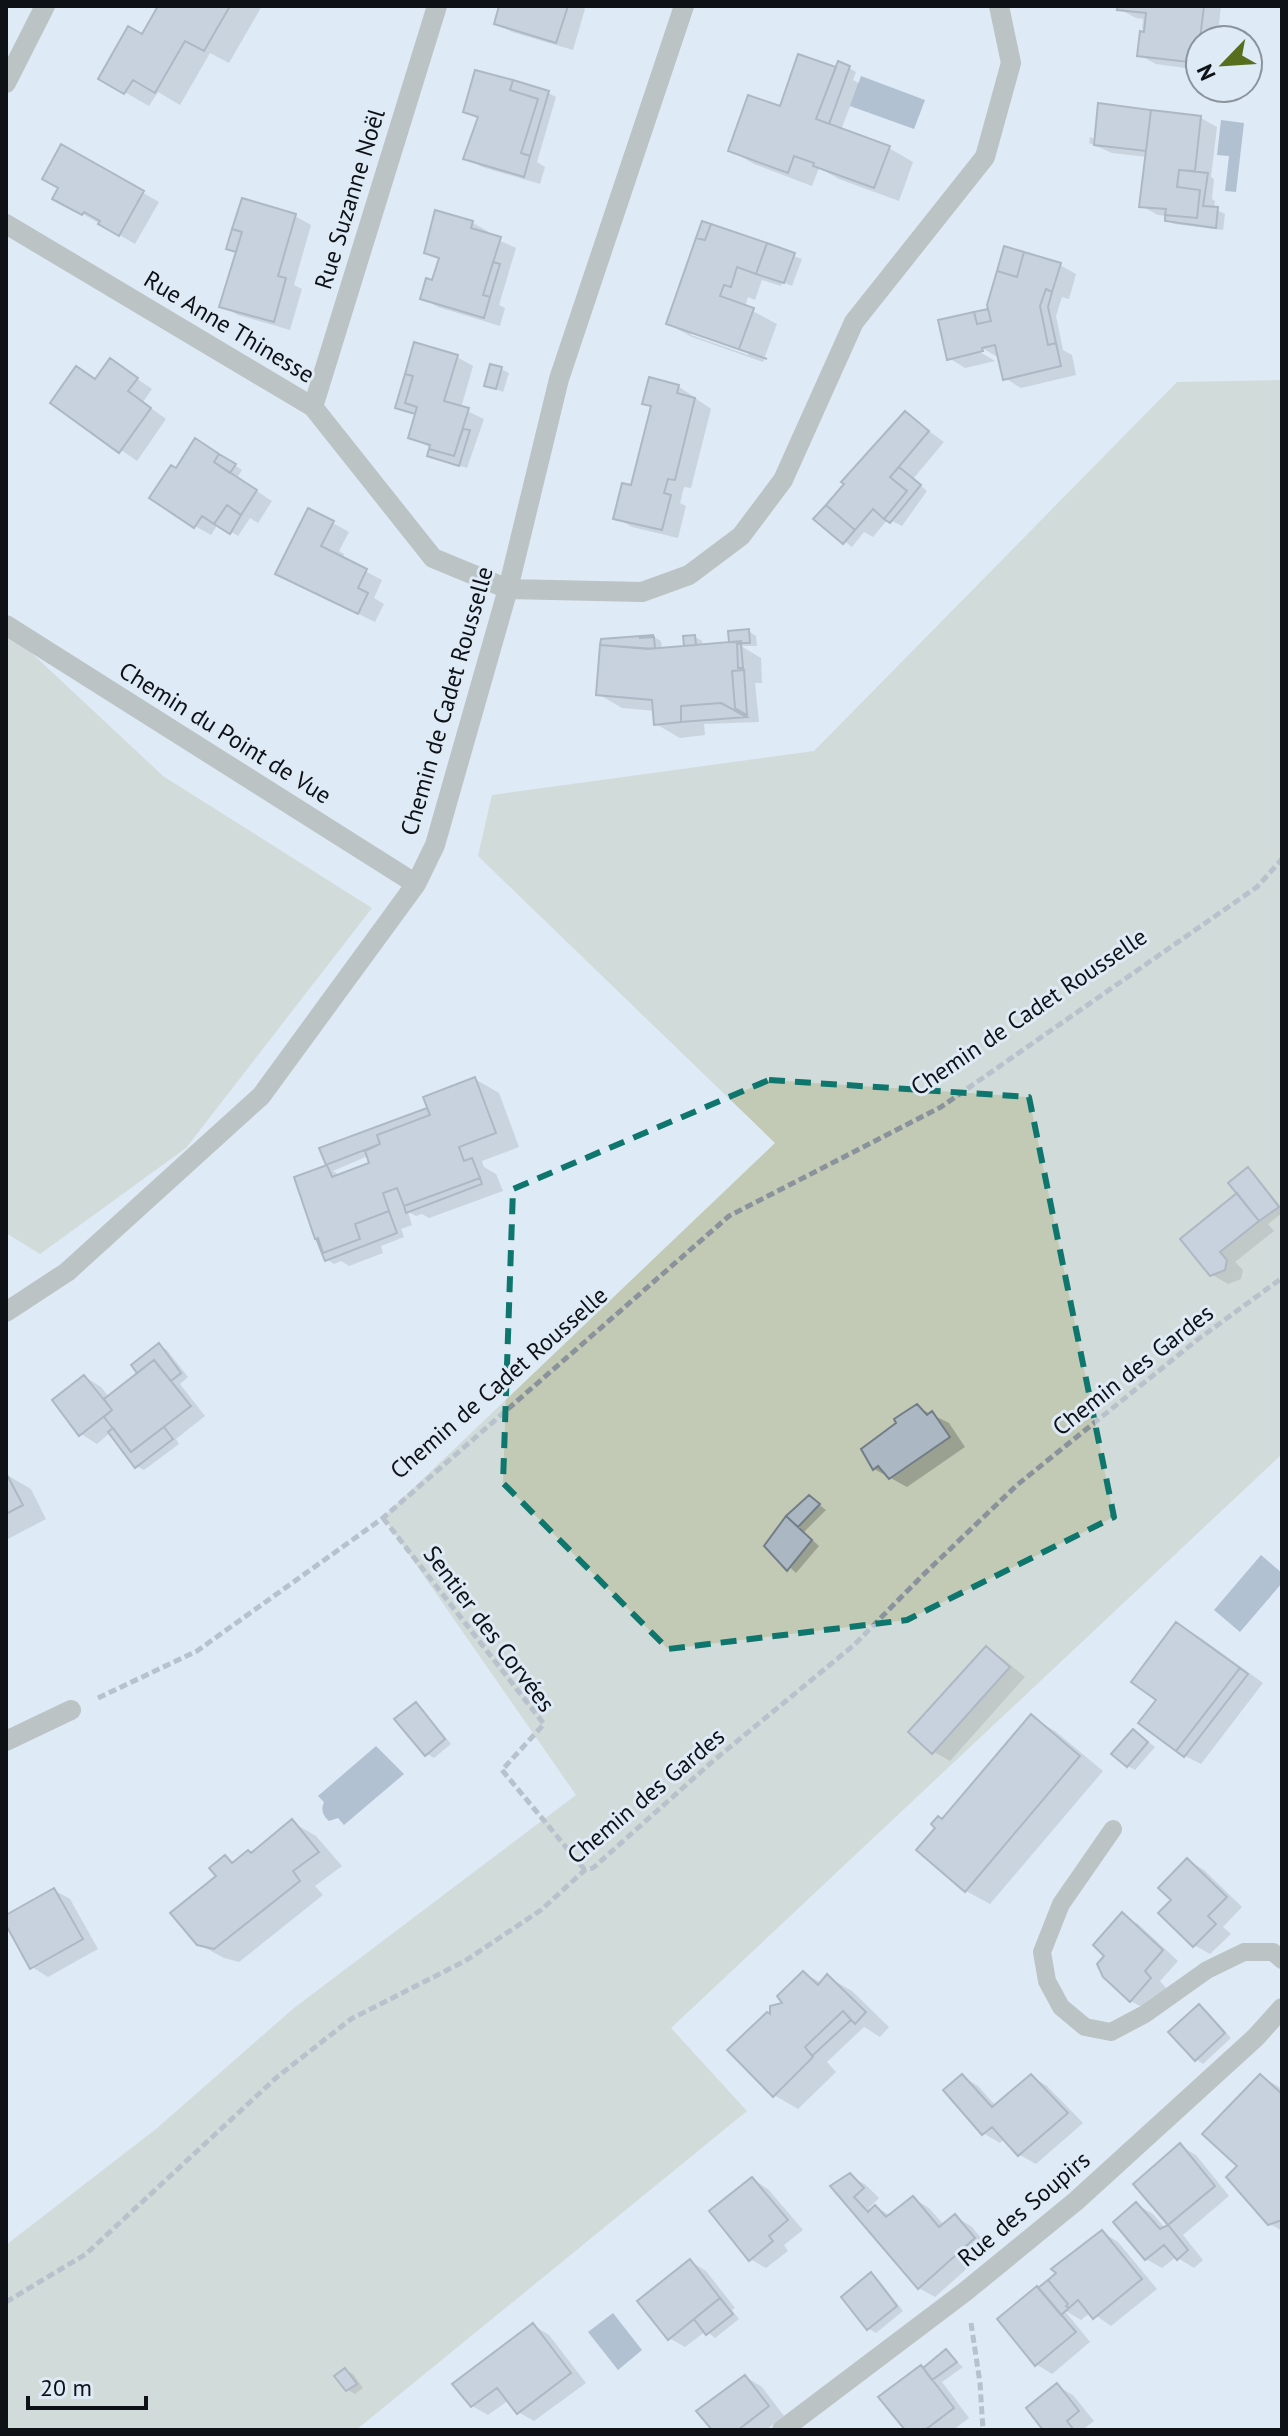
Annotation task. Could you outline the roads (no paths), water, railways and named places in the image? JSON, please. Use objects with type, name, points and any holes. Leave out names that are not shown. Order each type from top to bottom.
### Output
[{"type":"street","points":[[6,83],[45,6]]},
{"type":"street","name":"Rue Suzanne Noël","points":[[313,407],[437,6]]},
{"type":"street","name":"Chemin de Cadet Rousselle","points":[[6,1312],[67,1272],[261,1096],[416,884],[435,845],[508,589],[559,379],[684,6]]},
{"type":"street","points":[[508,589],[642,592],[689,575],[741,536],[783,480],[854,322],[985,157],[1011,63],[999,6]]},
{"type":"street","name":"Rue Anne Thinesse","points":[[6,224],[313,407],[433,558],[508,589]]},
{"type":"street","name":"Chemin du Point de Vue","points":[[6,625],[416,884]]},
{"type":"street","points":[[6,1741],[71,1710]]},
{"type":"street","name":"Rue des Soupirs","points":[[782,2430],[966,2291],[1076,2201],[1256,2037],[1282,2008]]},
{"type":"lane","points":[[1113,1829],[1061,1904],[1042,1952],[1047,1981],[1061,2007],[1085,2027],[1111,2032],[1145,2014],[1207,1970],[1244,1952],[1273,1952],[1282,1960]]},
{"type":"water","points":[[861,76],[925,100],[914,129],[850,106]]},
{"type":"water","points":[[1221,120],[1244,123],[1236,192],[1225,191],[1229,156],[1217,155]]},
{"type":"water","points":[[1261,1555],[1282,1573],[1282,1583],[1240,1632],[1214,1610]]},
{"type":"water","points":[[376,1746],[404,1774],[344,1825],[338,1818],[329,1821],[323,1812],[324,1802],[318,1796]]},
{"type":"water","points":[[613,2313],[642,2350],[618,2370],[588,2332]]}]
